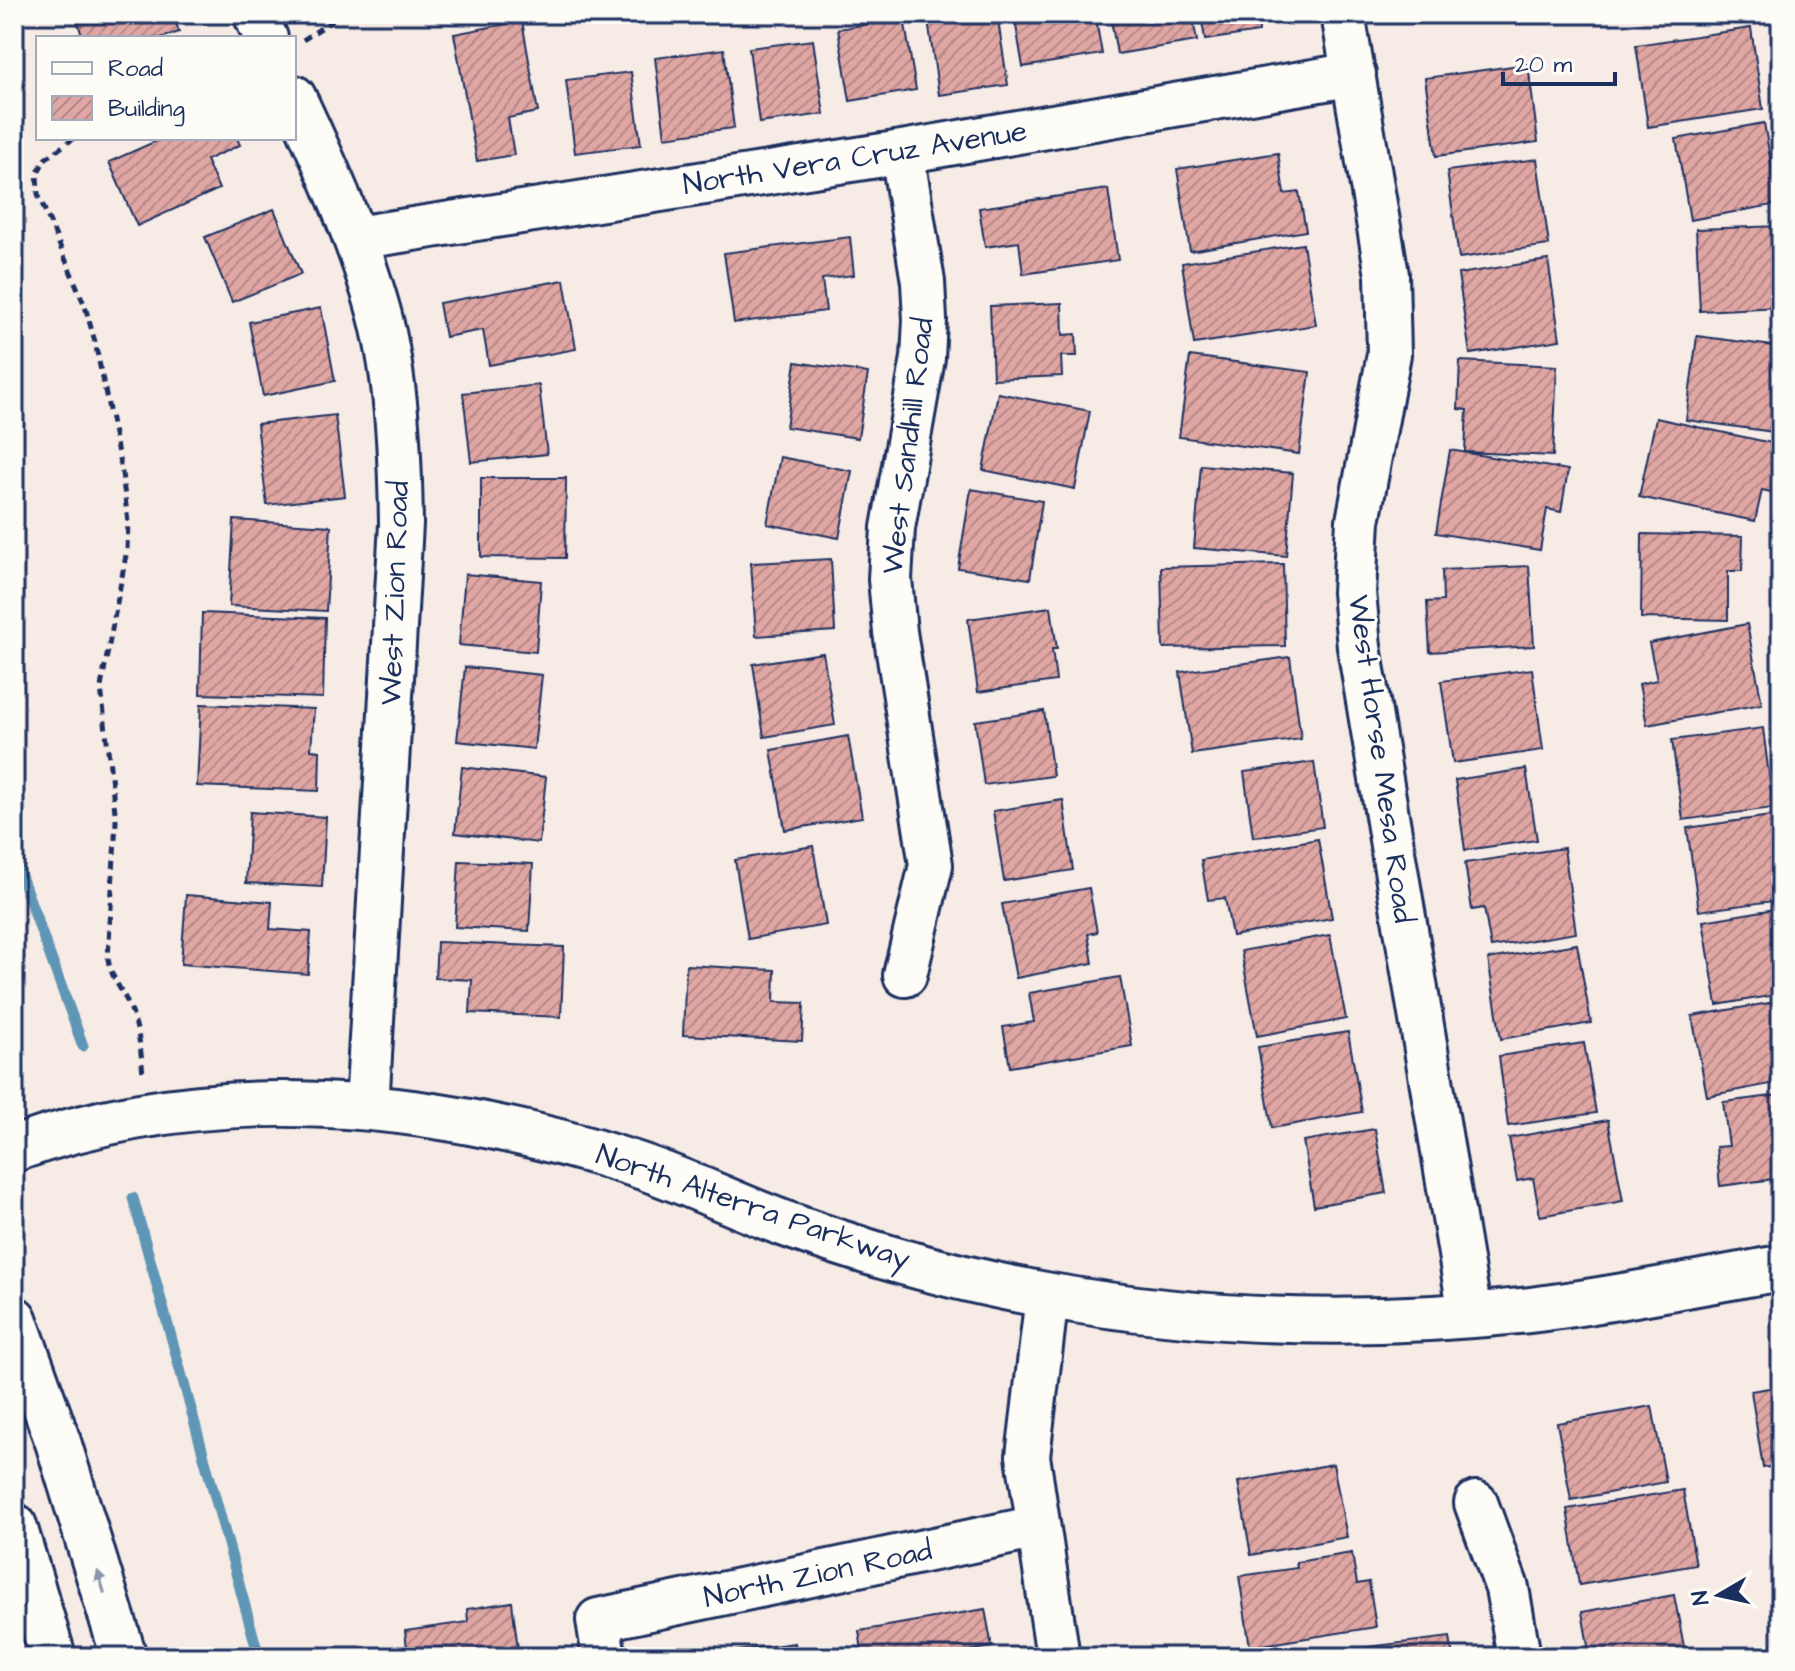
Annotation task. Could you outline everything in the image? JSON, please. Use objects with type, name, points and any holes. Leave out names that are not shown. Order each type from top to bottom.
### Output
[{"type":"street","points":[[255,14],[281,36]]},
{"type":"street","name":"West Horse Mesa Road","points":[[1343,14],[1387,275],[1389,354],[1358,521],[1354,592],[1359,647],[1470,1314]]},
{"type":"street","name":"North Vera Cruz Avenue","points":[[356,238],[902,152],[1354,74]]},
{"type":"street","name":"West Zion Road","points":[[296,101],[337,187],[380,315],[393,391],[401,497],[367,1107]]},
{"type":"street","name":"West Sandhill Road","points":[[902,152],[923,282],[925,320],[923,358],[893,528],[890,579],[895,632],[931,865],[905,975]]},
{"type":"street","name":"North Alterra Parkway","points":[[14,1149],[70,1129],[223,1104],[367,1107],[474,1121],[549,1138],[634,1163],[837,1242],[1047,1296],[1153,1312],[1264,1320],[1532,1310],[1781,1268]]},
{"type":"street","points":[[1047,1296],[1028,1456],[1058,1657]]},
{"type":"street","points":[[14,1319],[58,1442],[124,1657]]},
{"type":"street","points":[[1476,1503],[1507,1588],[1519,1657]]},
{"type":"street","points":[[14,1526],[53,1657]]},
{"type":"street","name":"North Zion Road","points":[[601,1638],[1038,1527]]},
{"type":"path","points":[[291,36],[342,14]]},
{"type":"path","points":[[71,140],[45,159],[37,174],[38,194],[85,306],[95,342],[122,473],[128,522],[127,550],[101,687],[116,821],[108,959],[111,974],[129,1006],[140,1036],[147,1115]]},
{"type":"building","points":[[88,14],[173,14],[179,32],[167,36],[82,36],[76,18]]},
{"type":"building","points":[[927,14],[997,14],[1008,85],[939,95]]},
{"type":"building","points":[[1014,14],[1095,14],[1102,54],[1023,67]]},
{"type":"building","points":[[1110,14],[1192,14],[1197,41],[1117,54]]},
{"type":"building","points":[[1201,14],[1285,14],[1258,18],[1259,32],[1205,40]]},
{"type":"building","points":[[904,18],[916,90],[850,101],[838,29]]},
{"type":"building","points":[[522,21],[538,112],[508,118],[514,155],[477,161],[454,34]]},
{"type":"building","points":[[1751,28],[1763,109],[1648,127],[1636,45]]},
{"type":"building","points":[[813,40],[824,114],[759,123],[749,48]]},
{"type":"building","points":[[724,49],[734,128],[665,137],[655,58]]},
{"type":"building","points":[[1528,64],[1538,142],[1436,156],[1425,78]]},
{"type":"building","points":[[631,72],[641,145],[575,153],[566,80]]},
{"type":"building","points":[[1764,123],[1778,204],[1690,220],[1676,139]]},
{"type":"building","points":[[158,140],[238,140],[240,145],[206,160],[219,189],[137,226],[109,162]]},
{"type":"building","points":[[1278,153],[1284,194],[1299,192],[1306,231],[1190,251],[1177,169]]},
{"type":"building","points":[[1537,159],[1549,245],[1459,258],[1447,171]]},
{"type":"building","points":[[1108,189],[1118,260],[1023,274],[1019,242],[985,247],[979,208]]},
{"type":"building","points":[[274,209],[301,274],[232,302],[205,237]]},
{"type":"building","points":[[1781,226],[1781,307],[1700,311],[1696,229]]},
{"type":"building","points":[[850,237],[854,275],[822,279],[826,311],[734,323],[724,253]]},
{"type":"building","points":[[1303,244],[1316,325],[1194,344],[1182,263]]},
{"type":"building","points":[[1548,260],[1560,340],[1470,354],[1458,274]]},
{"type":"building","points":[[564,280],[576,349],[489,365],[483,330],[445,337],[439,303]]},
{"type":"building","points":[[1062,303],[1063,335],[1076,334],[1077,356],[1061,356],[1062,376],[993,379],[990,306]]},
{"type":"building","points":[[321,308],[335,381],[263,396],[249,322]]},
{"type":"building","points":[[1697,336],[1781,347],[1774,432],[1686,420]]},
{"type":"building","points":[[1190,356],[1310,372],[1299,454],[1179,437]]},
{"type":"building","points":[[1460,361],[1557,366],[1553,456],[1465,452],[1467,410],[1458,409]]},
{"type":"building","points":[[796,362],[868,373],[858,438],[786,427]]},
{"type":"building","points":[[539,385],[547,454],[471,462],[463,393]]},
{"type":"building","points":[[998,393],[1090,411],[1075,489],[983,470]]},
{"type":"building","points":[[335,415],[345,496],[267,505],[257,424]]},
{"type":"building","points":[[1656,418],[1781,445],[1775,493],[1762,490],[1755,521],[1639,497]]},
{"type":"building","points":[[1450,450],[1568,470],[1561,512],[1547,509],[1540,550],[1436,533]]},
{"type":"building","points":[[780,457],[852,471],[839,538],[767,524]]},
{"type":"building","points":[[1201,465],[1293,473],[1286,556],[1194,548]]},
{"type":"building","points":[[481,478],[566,478],[565,558],[481,557]]},
{"type":"building","points":[[971,489],[1042,501],[1030,579],[958,568]]},
{"type":"building","points":[[234,520],[331,526],[326,611],[229,606]]},
{"type":"building","points":[[1642,534],[1743,536],[1742,571],[1728,571],[1728,620],[1641,618]]},
{"type":"building","points":[[831,559],[835,631],[756,636],[751,563]]},
{"type":"building","points":[[1283,564],[1285,646],[1163,648],[1161,567]]},
{"type":"building","points":[[1529,566],[1534,646],[1430,652],[1427,602],[1443,601],[1442,570]]},
{"type":"building","points":[[465,574],[541,581],[536,652],[459,645]]},
{"type":"building","points":[[1051,607],[1057,649],[1052,649],[1056,681],[978,692],[968,619]]},
{"type":"building","points":[[202,613],[325,618],[323,698],[200,694]]},
{"type":"building","points":[[1747,624],[1762,704],[1647,725],[1639,684],[1657,680],[1649,643]]},
{"type":"building","points":[[823,653],[835,725],[764,737],[753,664]]},
{"type":"building","points":[[1290,657],[1301,739],[1192,754],[1180,672]]},
{"type":"building","points":[[465,667],[542,675],[534,749],[457,741]]},
{"type":"building","points":[[1532,669],[1543,750],[1453,763],[1441,681]]},
{"type":"building","points":[[201,704],[314,709],[311,750],[320,751],[319,791],[197,786]]},
{"type":"building","points":[[1044,711],[1053,776],[984,785],[975,721]]},
{"type":"building","points":[[1763,728],[1773,808],[1683,820],[1672,740]]},
{"type":"building","points":[[848,736],[862,817],[785,830],[771,750]]},
{"type":"building","points":[[1314,762],[1323,827],[1253,837],[1244,772]]},
{"type":"building","points":[[462,767],[546,777],[539,843],[455,833]]},
{"type":"building","points":[[1526,769],[1537,840],[1465,850],[1455,780]]},
{"type":"building","points":[[1063,800],[1073,870],[1004,881],[993,811]]},
{"type":"building","points":[[250,812],[326,817],[322,887],[246,883]]},
{"type":"building","points":[[1778,815],[1781,900],[1699,911],[1687,828]]},
{"type":"building","points":[[1318,839],[1332,918],[1232,936],[1225,898],[1208,900],[1201,860]]},
{"type":"building","points":[[813,846],[826,925],[748,939],[735,860]]},
{"type":"building","points":[[1564,848],[1576,933],[1491,947],[1484,908],[1472,910],[1465,863]]},
{"type":"building","points":[[459,861],[533,864],[529,931],[455,927]]},
{"type":"building","points":[[1089,888],[1097,932],[1088,934],[1093,963],[1016,978],[1002,904]]},
{"type":"building","points":[[186,895],[272,902],[270,929],[311,932],[308,974],[181,964]]},
{"type":"building","points":[[1781,908],[1781,994],[1717,1005],[1703,921]]},
{"type":"building","points":[[1330,935],[1346,1019],[1257,1036],[1241,951]]},
{"type":"building","points":[[437,942],[564,947],[561,1017],[470,1013],[472,980],[435,978]]},
{"type":"building","points":[[1577,944],[1591,1023],[1501,1039],[1488,959]]},
{"type":"building","points":[[686,965],[775,970],[774,1002],[804,1003],[802,1041],[683,1035]]},
{"type":"building","points":[[1120,977],[1132,1046],[1010,1067],[1003,1027],[1034,1022],[1029,993]]},
{"type":"building","points":[[1781,1001],[1781,1082],[1707,1096],[1692,1016]]},
{"type":"building","points":[[1348,1032],[1362,1112],[1272,1128],[1258,1047]]},
{"type":"building","points":[[1584,1043],[1596,1113],[1508,1126],[1499,1056]]},
{"type":"building","points":[[1781,1095],[1781,1178],[1720,1186],[1716,1147],[1729,1146],[1723,1102]]},
{"type":"building","points":[[1608,1120],[1623,1201],[1540,1216],[1533,1178],[1517,1181],[1509,1138]]},
{"type":"building","points":[[1375,1129],[1386,1193],[1314,1206],[1303,1141]]},
{"type":"building","points":[[1781,1386],[1781,1465],[1763,1468],[1751,1391]]},
{"type":"building","points":[[1652,1406],[1666,1482],[1571,1500],[1557,1423]]},
{"type":"building","points":[[1333,1464],[1347,1537],[1251,1555],[1238,1482]]},
{"type":"building","points":[[1683,1490],[1696,1565],[1579,1585],[1567,1509]]},
{"type":"building","points":[[1352,1553],[1357,1584],[1369,1582],[1376,1627],[1250,1647],[1239,1576],[1297,1568],[1296,1562]]},
{"type":"building","points":[[1674,1595],[1686,1657],[1590,1657],[1582,1612]]},
{"type":"building","points":[[512,1602],[519,1657],[408,1657],[405,1631],[468,1622],[467,1609]]},
{"type":"building","points":[[985,1609],[992,1647],[957,1653],[958,1657],[863,1657],[859,1631]]},
{"type":"building","points":[[1450,1637],[1453,1657],[1343,1657],[1342,1650]]},
{"type":"building","points":[[795,1643],[797,1657],[694,1657]]},
{"type":"waterway","points":[[14,857],[83,1046]]},
{"type":"waterway","points":[[133,1198],[259,1657]]}]
